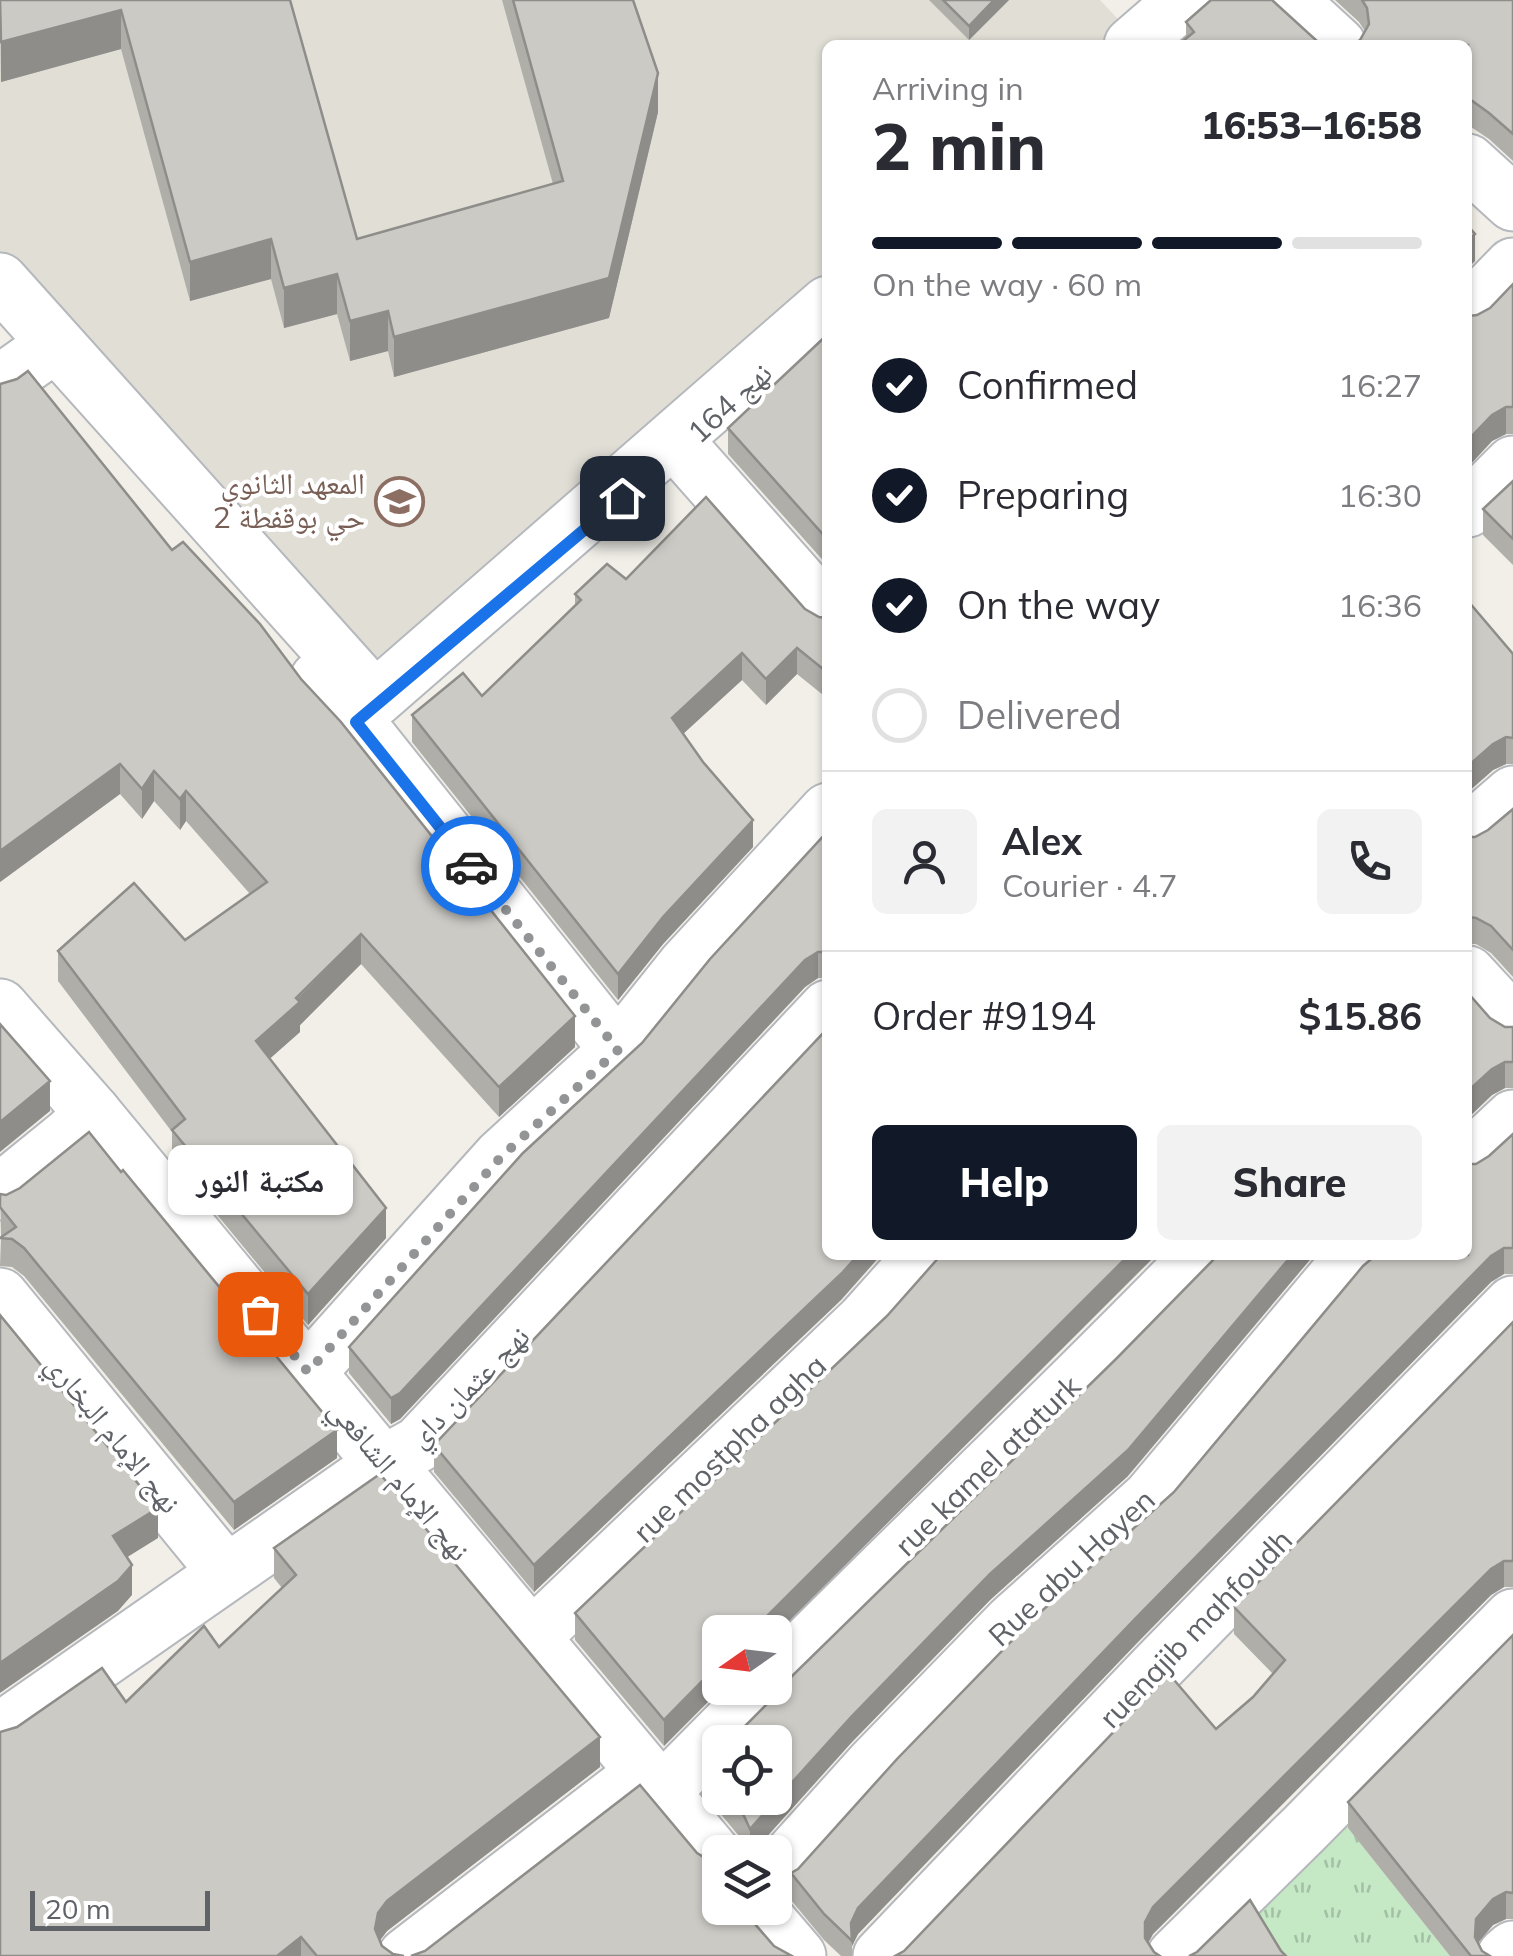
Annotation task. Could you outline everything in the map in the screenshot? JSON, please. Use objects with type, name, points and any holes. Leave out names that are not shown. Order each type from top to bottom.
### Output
[{"type":"street","points":[[1130,40],[1174,0]]},
{"type":"street","points":[[1138,40],[1184,0]]},
{"type":"street","points":[[1288,0],[1332,40]]},
{"type":"street","points":[[1472,166],[1513,203]]},
{"type":"street","points":[[1472,308],[1513,266]]},
{"type":"street","points":[[0,281],[376,699],[822,309]]},
{"type":"street","points":[[0,315],[18,370],[356,722],[618,1050]]},
{"type":"street","name":"نهج 164","points":[[356,722],[681,448],[822,319]]},
{"type":"street","points":[[681,448],[822,607]]},
{"type":"street","points":[[1472,505],[1513,464]]},
{"type":"street","points":[[1472,830],[1513,794]]},
{"type":"street","points":[[308,1372],[501,1157],[618,1050],[686,965],[822,817]]},
{"type":"street","points":[[1472,980],[1513,1023]]},
{"type":"street","name":"نهج الإمام الشافعي","points":[[0,1006],[702,1841]]},
{"type":"street","name":"نهج عثمان داي","points":[[0,1731],[383,1464],[419,1444],[822,1014]]},
{"type":"street","points":[[0,1192],[93,1112]]},
{"type":"street","points":[[1472,1156],[1513,1118]]},
{"type":"street","name":"rue mostpha agha","points":[[531,1638],[864,1321],[919,1260]]},
{"type":"street","name":"rue kamel ataturk","points":[[792,1660],[1195,1260]]},
{"type":"street","name":"Rue abu Hayen","points":[[792,1855],[1012,1622],[1150,1498],[1353,1260]]},
{"type":"street","name":"نهج الإمام البخاري","points":[[0,1296],[226,1572]]},
{"type":"street","name":"ruenajib mahfoudh","points":[[881,1956],[1513,1304]]},
{"type":"street","points":[[1175,1956],[1513,1617]]},
{"type":"street","points":[[406,1956],[653,1782],[745,1705]]},
{"type":"street","points":[[772,1925],[798,1956]]},
{"type":"street","points":[[1505,1956],[1513,1948]]},
{"type":"shaded area","name":"المعهد الثانوي حي بوقفطة 2","points":[[0,0],[1100,0],[1134,36],[1130,40],[822,40],[822,308],[375,699],[0,281]]},
{"type":"green space","points":[[1333,1809],[1450,1956],[1268,1956],[1239,1908]]},
{"type":"building","points":[[0,0],[290,0],[357,239],[563,181],[513,0],[633,0],[658,73],[609,278],[394,337],[388,311],[350,321],[337,274],[284,288],[271,239],[190,262],[121,10],[1,42]]},
{"type":"building","points":[[943,0],[994,0],[969,26]]},
{"type":"building","points":[[1211,0],[1272,0],[1316,40],[1184,40],[1194,32],[1186,22]]},
{"type":"building","points":[[1362,0],[1513,0],[1513,134],[1472,101],[1472,40],[1360,40],[1369,24]]},
{"type":"building","points":[[1513,284],[1513,407],[1492,415],[1472,436],[1472,316],[1490,308]]},
{"type":"building","points":[[822,340],[822,533],[728,428]]},
{"type":"building","points":[[28,371],[172,550],[183,542],[260,624],[575,1016],[499,1087],[361,934],[296,998],[300,1002],[256,1041],[386,1208],[308,1294],[172,1130],[185,1119],[58,951],[134,883],[185,940],[267,882],[186,791],[180,799],[154,771],[142,789],[120,764],[0,851],[0,384]]},
{"type":"building","points":[[1513,481],[1513,539],[1483,509]]},
{"type":"building","points":[[706,497],[805,609],[822,617],[822,668],[797,648],[766,679],[742,653],[672,718],[703,762],[753,820],[663,917],[618,974],[412,715],[463,673],[482,696],[581,600],[575,594],[607,564],[626,579]]},
{"type":"building","points":[[1472,606],[1513,654],[1513,738],[1493,744],[1472,762]]},
{"type":"building","points":[[1513,809],[1513,950],[1491,926],[1472,918],[1472,837],[1488,830]]},
{"type":"building","points":[[822,838],[822,952],[805,960],[400,1393],[391,1398],[349,1347],[523,1153],[642,1043],[710,959]]},
{"type":"building","points":[[1472,998],[1490,1018],[1513,1027],[1513,1062],[1492,1069],[1472,1087]]},
{"type":"building","points":[[0,1024],[50,1081],[0,1122]]},
{"type":"building","points":[[822,1034],[822,1260],[854,1260],[842,1273],[534,1565],[434,1445]]},
{"type":"building","points":[[89,1132],[337,1430],[234,1502],[24,1248],[12,1239],[0,1238],[16,1227],[0,1207],[0,1194],[20,1188]]},
{"type":"building","points":[[1513,1134],[1513,1248],[1504,1248],[1491,1256],[858,1908],[851,1923],[852,1941],[824,1914],[792,1872],[1034,1618],[1174,1492],[1363,1266],[1370,1260],[1472,1260],[1472,1164]]},
{"type":"building","points":[[937,1260],[1124,1260],[768,1615],[702,1615],[702,1681],[664,1720],[575,1613],[887,1316]]},
{"type":"building","points":[[1213,1260],[1288,1260],[1128,1450],[990,1574],[792,1782],[792,1725],[746,1725],[766,1705],[792,1705],[792,1676]]},
{"type":"building","points":[[0,1315],[158,1508],[113,1536],[132,1565],[118,1581],[0,1663]]},
{"type":"building","points":[[1513,1322],[1513,1561],[1504,1561],[1491,1569],[1153,1907],[1145,1922],[1145,1938],[1160,1956],[895,1956],[1169,1674],[1216,1729],[1253,1697],[1285,1660],[1234,1607]]},
{"type":"building","points":[[380,1474],[600,1737],[387,1901],[378,1913],[375,1929],[382,1946],[404,1956],[317,1956],[301,1937],[277,1956],[0,1956],[0,1732],[17,1727],[102,1668],[126,1702],[204,1626],[219,1647],[296,1575],[274,1548]]},
{"type":"building","points":[[1513,1635],[1513,1893],[1493,1899],[1476,1919],[1475,1937],[1482,1951],[1490,1956],[1471,1956],[1348,1802]]},
{"type":"building","points":[[640,1785],[702,1856],[702,1925],[756,1925],[774,1946],[792,1956],[411,1956],[425,1951]]},
{"type":"building","points":[[743,1815],[763,1815],[750,1829]]},
{"type":"building","points":[[1250,1900],[1286,1956],[1189,1956],[1197,1952]]},
{"type":"way so far","points":[[260,1314],[308,1372],[501,1157],[618,1050],[471,866]]},
{"type":"place","name":"المعهد الثانوي حي بوقفطة 2","points":[[400,501]]},
{"type":"place","name":"مكتبة النور","points":[[260,1314]]},
{"type":"route","points":[[471,866],[356,722],[622,498]]}]
